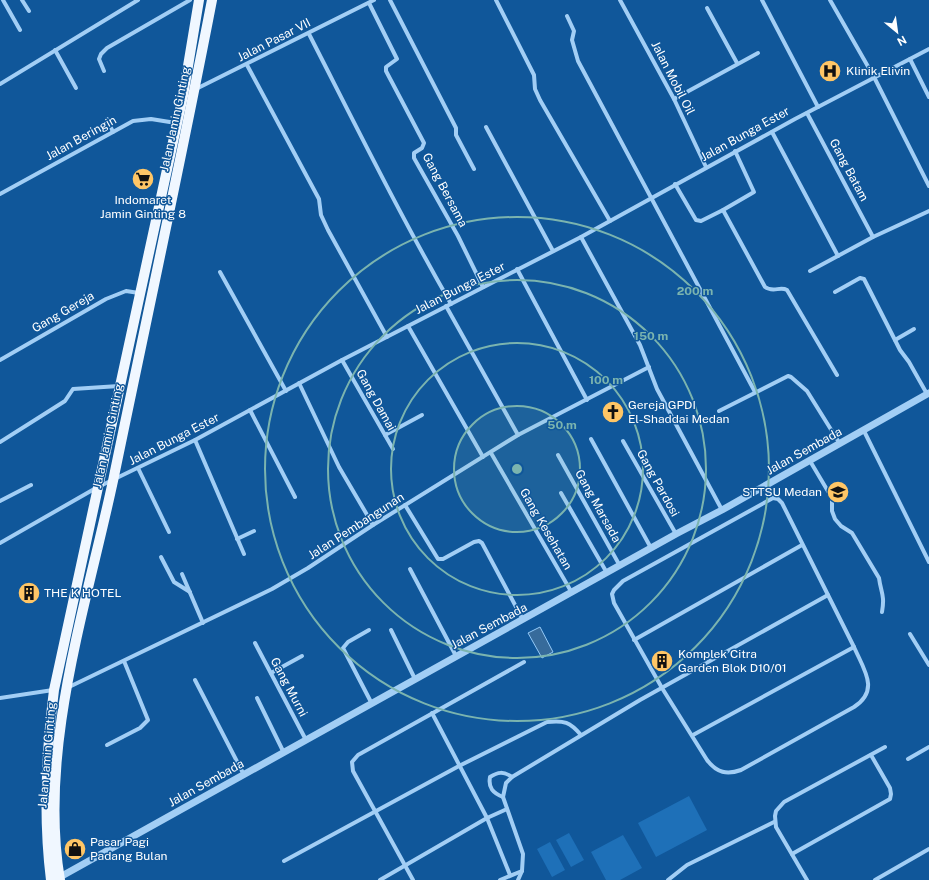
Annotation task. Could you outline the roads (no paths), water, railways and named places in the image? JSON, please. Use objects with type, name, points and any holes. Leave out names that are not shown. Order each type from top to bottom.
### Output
[{"type":"main road","name":"Jalan Jamin Ginting","points":[[57,879],[46,821],[45,788],[47,748],[54,690],[96,488],[120,386],[183,96],[199,0]]},
{"type":"main road","name":"Jalan Jamin Ginting","points":[[57,879],[55,784],[66,689],[113,481],[212,0]]},
{"type":"street","points":[[3,0],[20,30]]},
{"type":"street","points":[[22,0],[29,11]]},
{"type":"street","points":[[0,84],[138,0]]},
{"type":"street","points":[[104,71],[99,59],[101,54],[107,48],[190,0]]},
{"type":"street","name":"Jalan Pasar VII","points":[[183,96],[374,0]]},
{"type":"street","points":[[390,0],[456,128],[456,135],[474,169]]},
{"type":"street","points":[[496,0],[534,75],[535,89],[540,100],[610,221]]},
{"type":"street","name":"Jalan Mobil Oil","points":[[620,0],[674,99],[706,167]]},
{"type":"street","points":[[762,0],[818,107]]},
{"type":"street","points":[[830,0],[874,77],[929,186]]},
{"type":"street","name":"Gang Bersama","points":[[369,3],[397,58],[386,67],[386,71],[424,143],[422,148],[414,153],[414,158],[451,224],[483,287]]},
{"type":"street","points":[[708,8],[737,63]]},
{"type":"street","points":[[567,16],[574,31],[572,40],[578,61],[755,392]]},
{"type":"street","points":[[309,34],[360,132],[394,202],[451,304]]},
{"type":"street","points":[[54,50],[76,88]]},
{"type":"street","name":"Jalan Bunga Ester","points":[[0,543],[96,488],[195,440],[342,360],[581,237],[706,167],[874,77],[929,50]]},
{"type":"street","points":[[674,99],[758,52]]},
{"type":"street","points":[[910,59],[929,98]]},
{"type":"street","points":[[247,65],[319,199],[321,215],[328,230],[387,337]]},
{"type":"street","name":"Gang Batam","points":[[807,113],[873,237]]},
{"type":"street","name":"Jalan Beringin","points":[[0,194],[139,119],[151,118],[176,123]]},
{"type":"street","points":[[107,119],[113,132]]},
{"type":"street","points":[[486,127],[553,251]]},
{"type":"street","points":[[772,132],[838,256]]},
{"type":"street","points":[[675,184],[696,220],[701,221],[723,210],[754,192],[735,152]]},
{"type":"street","points":[[723,210],[765,287],[774,291],[783,288],[787,290],[837,375]]},
{"type":"street","points":[[810,271],[873,237],[929,212]]},
{"type":"street","points":[[581,237],[637,340],[657,388],[722,510]]},
{"type":"street","points":[[517,269],[587,400]]},
{"type":"street","points":[[220,272],[286,391]]},
{"type":"street","points":[[836,292],[863,278],[895,340],[928,393]]},
{"type":"street","name":"Gang Gereja","points":[[0,360],[106,299],[126,291],[139,293]]},
{"type":"street","points":[[446,306],[518,436]]},
{"type":"street","points":[[408,326],[483,458]]},
{"type":"street","points":[[895,340],[914,329]]},
{"type":"street","name":"Gang Damai","points":[[342,360],[393,449]]},
{"type":"street","name":"Jalan Pembangunan","points":[[66,689],[272,589],[518,436],[649,367]]},
{"type":"street","points":[[719,411],[788,376],[794,378],[807,391],[840,444]]},
{"type":"street","points":[[299,383],[339,467],[373,525]]},
{"type":"street","points":[[0,442],[65,402],[73,389],[120,386]]},
{"type":"street","name":"Jalan Sembada","points":[[57,879],[456,656],[572,594],[676,534],[864,431],[928,393]]},
{"type":"street","points":[[250,410],[295,497]]},
{"type":"street","points":[[385,435],[422,415]]},
{"type":"street","points":[[864,431],[929,562]]},
{"type":"street","points":[[591,439],[651,549]]},
{"type":"street","points":[[195,440],[244,554]]},
{"type":"street","name":"Gang Pardosi","points":[[623,441],[676,534]]},
{"type":"street","name":"Gang Kesehatan","points":[[491,453],[572,594]]},
{"type":"street","name":"Gang Marsada","points":[[558,455],[620,566]]},
{"type":"street","points":[[810,461],[832,498],[832,511],[835,519],[841,526],[852,533],[879,578],[879,585],[884,596],[882,612]]},
{"type":"street","points":[[138,468],[169,532]]},
{"type":"street","points":[[0,502],[31,485]]},
{"type":"street","points":[[561,493],[607,574]]},
{"type":"street","points":[[773,498],[778,499],[782,503],[828,596],[854,647],[868,684],[869,690],[864,700],[741,770],[732,773],[724,773],[717,770],[707,760],[693,735],[662,688],[634,640],[613,599],[616,586],[630,577],[773,498]]},
{"type":"street","points":[[405,505],[438,559],[443,559],[477,541],[482,543],[523,620]]},
{"type":"street","points":[[237,539],[254,531]]},
{"type":"street","points":[[634,640],[802,546]]},
{"type":"street","points":[[161,557],[174,582],[190,593]]},
{"type":"street","points":[[410,569],[456,656]]},
{"type":"street","points":[[182,574],[203,623]]},
{"type":"street","points":[[518,880],[522,871],[523,854],[503,797],[506,784],[512,777],[662,688],[828,596]]},
{"type":"street","points":[[369,630],[348,642],[343,648],[372,704]]},
{"type":"street","points":[[391,630],[415,679]]},
{"type":"street","points":[[910,634],[929,665]]},
{"type":"street","name":"Gang Murni","points":[[255,643],[306,740]]},
{"type":"street","points":[[693,735],[854,647]]},
{"type":"street","points":[[270,673],[302,656]]},
{"type":"street","points":[[108,745],[140,728],[148,720],[124,661]]},
{"type":"street","points":[[413,880],[353,771],[352,762],[358,755],[524,662]]},
{"type":"street","points":[[195,680],[244,775]]},
{"type":"street","points":[[0,698],[54,690]]},
{"type":"street","points":[[257,698],[284,753]]},
{"type":"street","points":[[432,714],[488,818],[510,875]]},
{"type":"street","points":[[284,861],[459,766],[548,722],[561,721],[574,727],[581,735]]},
{"type":"street","points":[[807,880],[774,822],[776,811],[789,798],[885,747]]},
{"type":"street","points":[[908,758],[929,747]]},
{"type":"street","points":[[792,854],[890,799],[890,788],[871,755]]},
{"type":"street","points":[[503,797],[491,790],[489,784],[490,777],[498,772],[506,773],[512,777]]},
{"type":"street","points":[[380,880],[488,818],[507,809]]},
{"type":"street","points":[[668,880],[687,864],[774,822]]},
{"type":"street","points":[[875,880],[929,849]]},
{"type":"street","points":[[500,880],[522,871]]},
{"type":"place","name":"Klinik Elivin","points":[[830,71]]},
{"type":"place","name":"Indomaret Jamin Ginting 8","points":[[143,179]]},
{"type":"place","name":"Gereja GPDI El-Shaddai Medan","points":[[613,412]]},
{"type":"place","name":"STTSU Medan","points":[[838,492]]},
{"type":"place","name":"THE K HOTEL","points":[[29,593]]},
{"type":"place","name":"Komplek Citra Garden Blok D10/01","points":[[662,661]]},
{"type":"place","name":"Pasar Pagi Padang Bulan","points":[[75,849]]}]
